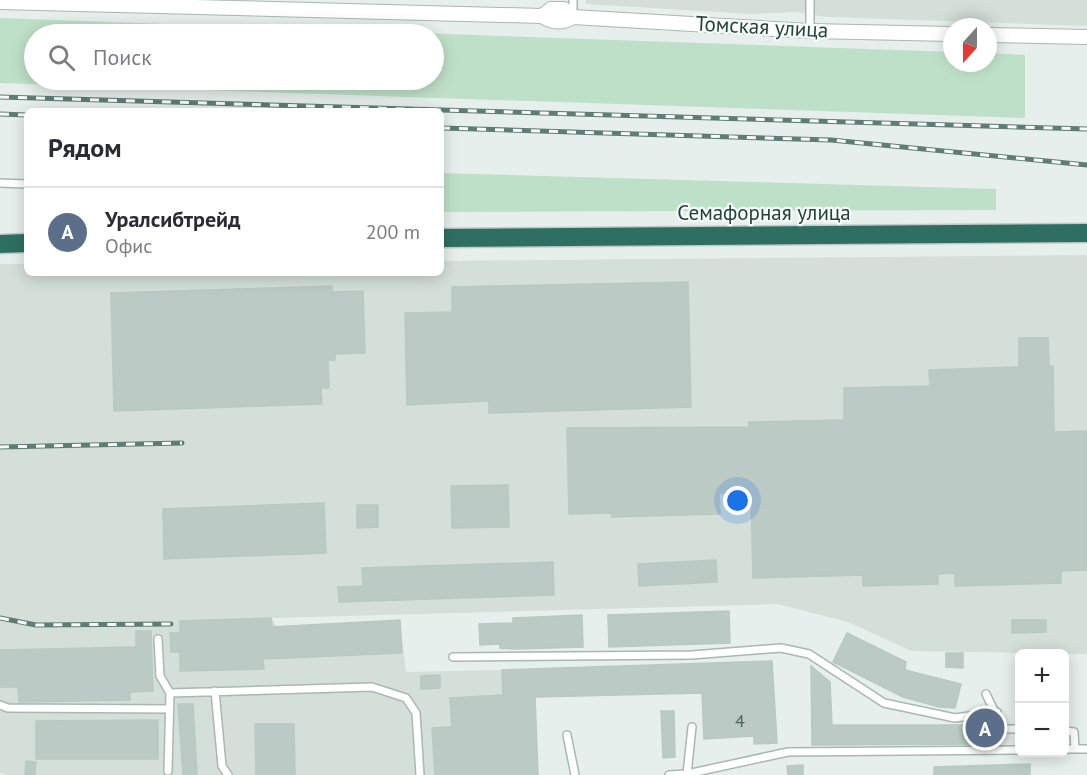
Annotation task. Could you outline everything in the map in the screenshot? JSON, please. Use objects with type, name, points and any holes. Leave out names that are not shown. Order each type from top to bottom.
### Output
[{"type":"highway","name":"Семафорная улица","points":[[444,238],[1087,233]]},
{"type":"highway","points":[[0,244],[24,243]]},
{"type":"street","name":"Томская улица","points":[[0,2],[272,4],[542,16],[551,9],[564,9],[573,17],[810,31],[943,34]]},
{"type":"street","points":[[997,35],[1087,37]]},
{"type":"lane","points":[[573,0],[573,17]]},
{"type":"lane","points":[[810,0],[810,31]]},
{"type":"lane","points":[[0,183],[24,184]]},
{"type":"lane","points":[[158,639],[160,676],[170,693],[168,771]]},
{"type":"lane","points":[[453,657],[692,655],[781,648],[809,654],[884,703],[954,718],[997,712]]},
{"type":"lane","points":[[170,693],[372,687],[406,698],[416,713],[420,775]]},
{"type":"lane","points":[[215,691],[222,766],[228,775]]},
{"type":"lane","points":[[986,694],[997,712],[1003,729],[1015,729]]},
{"type":"lane","points":[[0,705],[8,708],[168,709]]},
{"type":"lane","points":[[687,774],[692,727]]},
{"type":"lane","points":[[1069,732],[1074,732],[1075,749]]},
{"type":"lane","points":[[567,735],[575,775]]},
{"type":"lane","points":[[1069,750],[1087,749]]},
{"type":"lane","points":[[669,775],[687,774],[788,752],[1015,750]]},
{"type":"shaded area","points":[[586,0],[1087,0],[1087,26],[997,23],[997,18],[943,18],[943,21],[826,17],[796,12],[751,14],[586,4]]},
{"type":"shaded area","points":[[1087,255],[1087,654],[1069,654],[1069,649],[1015,649],[1015,653],[911,651],[848,622],[778,604],[272,618],[276,626],[400,620],[406,672],[502,670],[507,775],[8,775],[0,773],[0,264],[24,264],[24,276],[444,276],[444,261]]},
{"type":"green space","points":[[0,18],[168,24],[24,24],[24,84],[0,83]]},
{"type":"green space","points":[[444,34],[943,52],[943,72],[997,72],[997,53],[1025,55],[1025,118],[205,90],[444,90]]},
{"type":"green space","points":[[444,173],[996,189],[996,210],[444,212]]},
{"type":"building","points":[[688,282],[691,407],[489,413],[489,401],[407,405],[405,313],[452,312],[452,287]]},
{"type":"building","points":[[332,286],[332,292],[363,291],[365,353],[335,354],[335,360],[328,360],[329,388],[321,388],[322,404],[114,411],[111,293]]},
{"type":"building","points":[[1019,338],[1048,338],[1049,366],[1053,366],[1054,432],[1087,431],[1087,570],[1061,571],[1061,583],[955,586],[955,573],[938,574],[938,584],[863,586],[863,575],[753,578],[751,493],[719,493],[720,514],[612,517],[612,513],[569,514],[567,428],[749,427],[749,422],[844,420],[844,388],[930,386],[929,370],[1019,367]]},
{"type":"building","points":[[508,485],[509,527],[452,528],[451,486]]},
{"type":"building","points":[[324,503],[326,553],[164,559],[163,509]]},
{"type":"building","points":[[357,505],[378,505],[378,527],[357,528]]},
{"type":"building","points":[[716,560],[717,582],[639,586],[638,564]]},
{"type":"building","points":[[553,562],[554,595],[339,602],[338,587],[363,586],[362,568]]},
{"type":"building","points":[[729,611],[730,643],[609,647],[608,615]]},
{"type":"building","points":[[582,615],[583,647],[514,649],[500,648],[500,644],[480,645],[479,624],[513,623],[513,618]]},
{"type":"building","points":[[271,618],[272,627],[400,620],[402,653],[263,659],[264,669],[180,671],[180,652],[171,652],[170,633],[180,633],[180,621]]},
{"type":"building","points":[[1012,620],[1046,620],[1046,632],[1012,633]]},
{"type":"building","points":[[136,631],[151,631],[153,691],[130,692],[130,700],[19,702],[18,687],[0,687],[0,650],[136,647]]},
{"type":"building","points":[[847,633],[906,662],[905,670],[961,684],[955,708],[939,707],[903,697],[833,662]]},
{"type":"building","points":[[946,653],[963,653],[963,668],[946,667]]},
{"type":"building","points":[[772,661],[777,743],[754,744],[754,736],[704,739],[702,693],[535,697],[538,775],[435,775],[432,728],[452,727],[450,698],[503,695],[502,670]]},
{"type":"building","points":[[811,666],[830,682],[832,725],[983,725],[984,744],[812,745]]},
{"type":"building","points":[[440,675],[440,688],[421,689],[421,676]]},
{"type":"building","points":[[178,704],[193,704],[197,775],[183,775]]},
{"type":"building","points":[[661,711],[674,711],[675,757],[663,758]]},
{"type":"building","points":[[158,720],[158,759],[36,759],[36,721]]},
{"type":"building","points":[[255,724],[294,724],[295,775],[256,775]]},
{"type":"building","points":[[26,761],[36,762],[35,775],[25,775]]},
{"type":"building","points":[[1030,764],[1030,775],[934,775],[934,767]]},
{"type":"building","points":[[803,765],[803,775],[788,775],[787,766]]},
{"type":"railway","points":[[0,97],[374,108]]},
{"type":"railway","points":[[444,110],[1087,129]]},
{"type":"railway","points":[[0,114],[24,115]]},
{"type":"railway","points":[[444,128],[831,140],[1087,165]]},
{"type":"railway","points":[[0,447],[182,443]]},
{"type":"railway","points":[[0,618],[36,625],[171,624]]},
{"type":"place","name":"Уралcибтрейд","points":[[985,728]]}]
